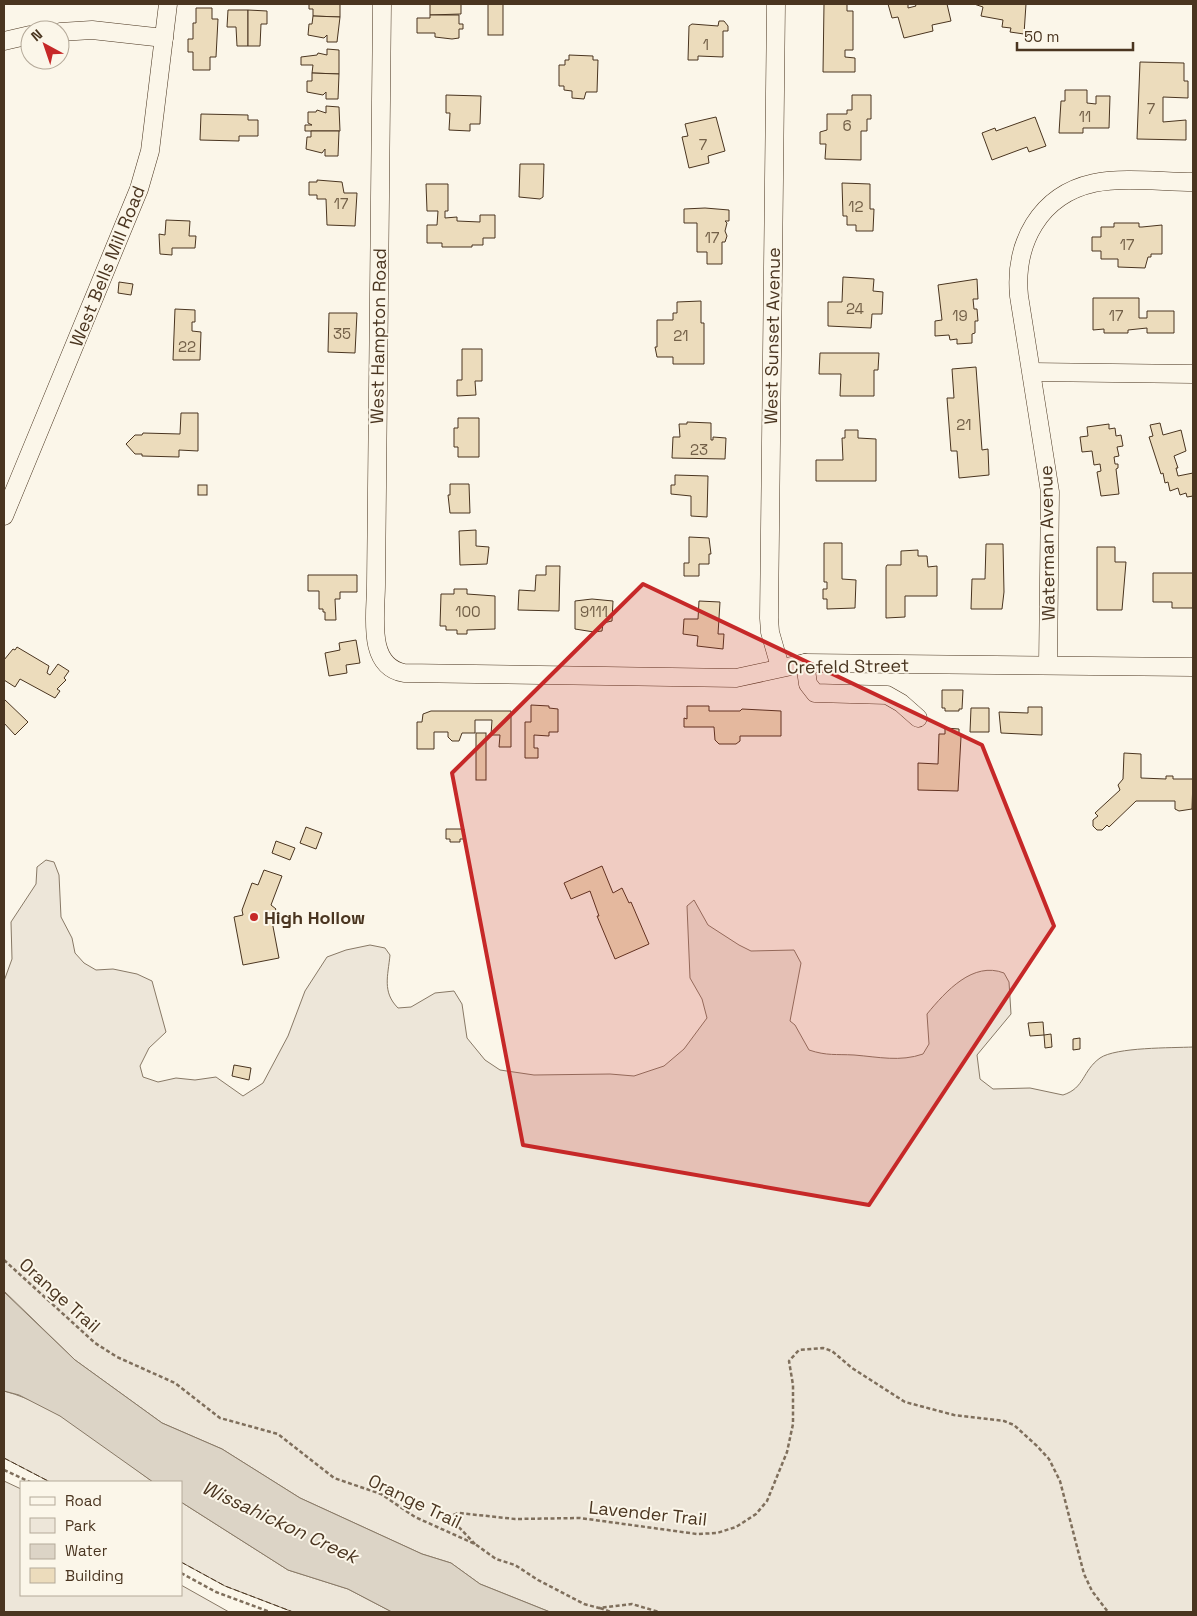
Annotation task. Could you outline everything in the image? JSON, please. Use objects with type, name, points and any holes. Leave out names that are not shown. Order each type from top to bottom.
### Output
[{"type":"street","name":"West Bells Mill Road","points":[[4,516],[139,189],[150,152],[168,4]]},
{"type":"street","name":"West Hampton Road","points":[[382,4],[376,585],[377,648],[386,666]]},
{"type":"street","name":"West Sunset Avenue","points":[[776,4],[769,618],[770,632],[780,667]]},
{"type":"street","points":[[70,31],[92,30],[164,38]]},
{"type":"street","points":[[4,40],[20,37]]},
{"type":"street","name":"Waterman Avenue","points":[[1048,665],[1050,492],[1019,296],[1017,270],[1024,243],[1037,220],[1057,200],[1081,187],[1094,183],[1193,182]]},
{"type":"street","points":[[1032,372],[1193,374]]},
{"type":"street","points":[[805,663],[808,684],[815,693],[887,695],[901,702],[918,718]]},
{"type":"street","name":"Crefeld Street","points":[[386,666],[404,673],[736,678],[805,663],[1193,667]]},
{"type":"path","name":"Orange Trail","points":[[4,1260],[95,1343],[117,1358],[175,1383],[220,1418],[278,1434],[334,1478],[373,1490],[415,1517],[475,1544],[496,1559],[515,1565],[538,1580],[584,1604],[598,1608],[632,1604],[659,1612]]},
{"type":"path","name":"Lavender Trail","points":[[475,1544],[452,1520],[453,1515],[459,1513],[515,1519],[580,1518],[697,1534],[717,1533],[743,1524],[756,1514],[767,1501],[784,1458],[793,1424],[793,1385],[789,1361],[796,1352],[802,1349],[823,1348],[836,1354],[852,1368],[905,1402],[954,1415],[1004,1421],[1014,1425],[1037,1446],[1049,1459],[1060,1481],[1084,1574],[1092,1591],[1108,1612]]},
{"type":"path","points":[[4,1470],[28,1481]]},
{"type":"path","points":[[182,1574],[216,1592],[270,1612]]},
{"type":"path","points":[[598,1608],[611,1612]]},
{"type":"highlighted area","points":[[643,584],[982,745],[1054,926],[869,1205],[523,1145],[452,773]]},
{"type":"green space","points":[[46,860],[54,862],[59,875],[61,917],[72,938],[75,953],[84,963],[96,970],[113,969],[137,974],[152,981],[166,1032],[149,1048],[140,1066],[143,1077],[158,1082],[176,1078],[195,1080],[216,1077],[243,1096],[263,1083],[288,1036],[305,991],[327,957],[346,950],[370,945],[385,948],[390,955],[387,977],[388,990],[398,1008],[411,1007],[435,993],[454,991],[462,1004],[467,1038],[485,1060],[500,1070],[534,1075],[610,1074],[634,1076],[664,1066],[684,1049],[707,1018],[702,999],[690,978],[687,906],[694,900],[708,925],[751,951],[794,950],[801,963],[790,1021],[795,1025],[809,1050],[815,1052],[889,1058],[906,1058],[923,1054],[929,1044],[927,1014],[961,980],[982,971],[993,970],[1004,973],[1009,982],[1011,1014],[977,1055],[980,1079],[993,1089],[1030,1088],[1063,1095],[1076,1088],[1094,1063],[1108,1054],[1131,1050],[1193,1047],[1193,1612],[550,1612],[480,1584],[451,1563],[422,1554],[300,1498],[222,1449],[162,1423],[75,1360],[4,1291],[4,981],[12,959],[11,922],[36,884],[37,867]]},
{"type":"green space","points":[[4,1391],[25,1398],[64,1418],[152,1481],[48,1481],[4,1458]]},
{"type":"green space","points":[[4,1481],[20,1489],[20,1596],[182,1596],[182,1586],[229,1612],[4,1612]]},
{"type":"green space","points":[[182,1503],[288,1570],[348,1589],[392,1612],[293,1612],[225,1586],[182,1563]]},
{"type":"water","name":"Wissahickon Creek","points":[[4,1292],[75,1360],[162,1423],[222,1449],[300,1498],[422,1554],[451,1563],[480,1584],[550,1612],[392,1612],[348,1589],[288,1570],[182,1503],[182,1481],[152,1481],[60,1416],[19,1395],[4,1391]]},
{"type":"building","points":[[309,4],[340,4],[340,17],[313,16],[313,9],[309,9]]},
{"type":"building","points":[[430,4],[461,4],[461,14],[430,15]]},
{"type":"building","points":[[488,4],[503,4],[503,35],[488,35]]},
{"type":"building","points":[[824,4],[847,4],[847,11],[853,11],[853,50],[845,50],[845,57],[855,58],[855,72],[823,72]]},
{"type":"building","points":[[888,4],[908,4],[908,8],[916,6],[915,4],[947,4],[951,21],[932,25],[933,31],[904,38],[898,17],[892,18]]},
{"type":"building","points":[[974,4],[1026,4],[1024,34],[1010,32],[1011,28],[1002,27],[1003,20],[981,16],[983,7]]},
{"type":"building","points":[[196,8],[212,8],[212,19],[218,19],[216,57],[210,57],[210,70],[193,70],[193,52],[188,52],[188,39],[193,39],[193,23],[196,23]]},
{"type":"building","points":[[228,10],[248,10],[248,46],[237,46],[236,27],[227,27]]},
{"type":"building","points":[[248,10],[267,11],[267,24],[261,24],[260,46],[248,46]]},
{"type":"building","points":[[430,15],[459,15],[459,24],[463,24],[463,29],[459,29],[459,38],[435,37],[435,33],[417,33],[417,18],[430,18]]},
{"type":"building","points":[[313,16],[340,17],[337,42],[327,42],[327,35],[324,38],[308,35],[309,24],[312,24]]},
{"type":"building","points":[[719,21],[724,21],[728,26],[728,31],[723,31],[723,57],[698,56],[698,60],[688,60],[689,26],[692,24],[718,26]]},
{"type":"building","points":[[327,49],[339,50],[339,74],[312,73],[313,65],[301,65],[301,57],[317,55],[318,53],[327,55]]},
{"type":"building","points":[[569,55],[593,56],[593,60],[598,60],[597,92],[586,92],[584,99],[572,98],[572,91],[564,90],[564,86],[559,86],[559,65],[565,65],[565,60],[569,60]]},
{"type":"building","points":[[1140,62],[1184,63],[1184,81],[1188,81],[1188,98],[1163,97],[1163,122],[1186,120],[1186,140],[1137,139]]},
{"type":"building","points":[[312,73],[339,74],[338,99],[326,99],[326,92],[323,95],[307,92],[307,81],[312,81]]},
{"type":"building","points":[[1065,90],[1087,90],[1087,103],[1096,104],[1096,96],[1110,96],[1109,128],[1083,128],[1083,133],[1059,133],[1061,101],[1065,101]]},
{"type":"building","points":[[446,95],[481,96],[480,124],[470,124],[470,131],[449,130],[450,113],[446,113]]},
{"type":"building","points":[[852,95],[871,95],[871,119],[867,119],[867,131],[861,131],[861,160],[825,159],[826,144],[820,144],[820,132],[827,130],[827,114],[847,114],[847,110],[852,110]]},
{"type":"building","points":[[326,106],[339,107],[340,131],[305,131],[305,125],[312,125],[308,123],[308,112],[316,112],[317,110],[326,113]]},
{"type":"building","points":[[201,114],[248,115],[248,120],[258,120],[258,136],[239,136],[239,141],[200,140]]},
{"type":"building","points":[[716,117],[725,151],[708,156],[709,163],[689,168],[682,137],[688,136],[685,124]]},
{"type":"building","points":[[1035,117],[1046,146],[1029,152],[1027,147],[992,160],[982,133],[995,128],[996,131]]},
{"type":"building","points":[[311,131],[339,131],[338,156],[325,156],[325,149],[322,153],[306,149],[307,137],[311,137]]},
{"type":"building","points":[[520,164],[544,164],[543,197],[540,199],[519,197]]},
{"type":"building","points":[[317,180],[342,182],[344,193],[357,193],[355,226],[327,225],[326,199],[317,199],[317,195],[309,195],[309,182],[317,182]]},
{"type":"building","points":[[842,183],[870,184],[870,209],[874,209],[873,231],[856,231],[856,225],[847,225],[847,216],[843,216]]},
{"type":"building","points":[[426,184],[448,184],[448,211],[445,211],[445,218],[457,217],[457,221],[480,222],[480,215],[495,215],[495,238],[483,238],[483,245],[472,245],[472,247],[442,247],[442,243],[427,243],[427,225],[437,225],[438,211],[427,211]]},
{"type":"building","points":[[684,209],[729,210],[729,221],[725,221],[727,223],[725,231],[727,236],[725,242],[722,242],[722,264],[707,264],[707,252],[697,252],[697,223],[684,223]]},
{"type":"building","points":[[166,220],[190,221],[189,236],[196,236],[195,248],[172,248],[172,255],[160,254],[159,234],[165,235]]},
{"type":"building","points":[[1114,223],[1139,223],[1139,227],[1162,225],[1162,254],[1151,254],[1151,257],[1148,257],[1145,268],[1118,267],[1118,259],[1101,259],[1101,251],[1092,251],[1092,237],[1101,237],[1101,227],[1114,227]]},
{"type":"building","points":[[843,277],[874,279],[873,291],[883,292],[882,314],[872,314],[871,328],[828,326],[828,302],[842,302]]},
{"type":"building","points":[[977,279],[978,299],[973,299],[974,309],[977,309],[978,321],[975,321],[975,333],[972,334],[972,343],[957,344],[957,339],[950,340],[949,335],[935,336],[935,321],[942,320],[938,285]]},
{"type":"building","points":[[119,282],[133,284],[131,295],[118,293]]},
{"type":"building","points":[[1093,298],[1139,298],[1139,318],[1147,318],[1147,311],[1174,311],[1174,333],[1147,333],[1147,328],[1128,330],[1128,333],[1104,333],[1104,329],[1093,330]]},
{"type":"building","points":[[701,301],[701,323],[704,323],[704,364],[673,364],[673,357],[657,357],[655,347],[657,347],[657,320],[673,320],[673,313],[677,313],[677,302]]},
{"type":"building","points":[[175,309],[195,310],[195,322],[192,322],[192,331],[201,332],[200,360],[173,360]]},
{"type":"building","points":[[329,313],[357,313],[355,353],[328,352]]},
{"type":"building","points":[[462,349],[482,349],[482,381],[475,381],[476,395],[457,396],[457,380],[462,380]]},
{"type":"building","points":[[820,353],[879,353],[878,370],[874,370],[874,396],[840,396],[841,374],[819,374]]},
{"type":"building","points":[[976,367],[982,450],[988,449],[989,475],[959,478],[957,451],[951,451],[947,398],[954,398],[952,369]]},
{"type":"building","points":[[181,413],[198,413],[198,451],[179,450],[179,457],[142,456],[142,454],[135,454],[126,444],[135,435],[142,435],[143,433],[180,434]]},
{"type":"building","points":[[458,418],[479,418],[479,457],[458,457],[458,447],[454,447],[454,428],[458,428]]},
{"type":"building","points":[[687,422],[711,423],[711,440],[713,440],[713,437],[726,438],[725,459],[672,458],[673,437],[680,437],[679,424],[687,424]]},
{"type":"building","points":[[1160,423],[1163,435],[1181,430],[1186,451],[1174,456],[1178,468],[1176,468],[1178,476],[1193,473],[1193,496],[1187,497],[1186,493],[1180,495],[1178,488],[1170,491],[1168,482],[1165,483],[1149,437],[1153,436],[1150,425]]},
{"type":"building","points":[[1109,424],[1109,429],[1115,428],[1116,436],[1121,435],[1123,446],[1117,447],[1119,456],[1114,457],[1115,464],[1118,464],[1116,469],[1119,494],[1101,496],[1097,472],[1101,471],[1100,464],[1094,465],[1092,451],[1082,452],[1080,437],[1088,436],[1087,427]]},
{"type":"building","points":[[845,430],[858,430],[858,438],[876,439],[876,481],[816,481],[816,460],[843,460],[842,438],[845,438]]},
{"type":"building","points":[[675,475],[708,476],[707,517],[691,516],[691,496],[671,494],[671,485],[675,485]]},
{"type":"building","points":[[450,484],[469,484],[470,513],[450,513],[448,495],[450,495]]},
{"type":"building","points":[[198,485],[207,485],[207,495],[198,495]]},
{"type":"building","points":[[476,530],[476,546],[489,547],[487,564],[460,565],[459,531]]},
{"type":"building","points":[[689,537],[709,538],[711,554],[709,554],[709,564],[699,564],[699,576],[684,576],[684,563],[689,563]]},
{"type":"building","points":[[824,543],[842,543],[842,579],[856,580],[855,608],[827,609],[827,599],[823,599],[823,589],[827,589],[827,582],[824,582]]},
{"type":"building","points":[[986,544],[1003,544],[1004,592],[1002,609],[971,609],[972,579],[985,579]]},
{"type":"building","points":[[1097,547],[1115,547],[1115,562],[1126,562],[1122,610],[1097,610]]},
{"type":"building","points":[[918,550],[918,556],[927,556],[928,567],[937,566],[937,596],[905,596],[905,617],[886,618],[886,567],[887,565],[901,565],[901,551]]},
{"type":"building","points":[[546,566],[560,566],[559,611],[518,610],[519,590],[535,591],[536,575],[546,575]]},
{"type":"building","points":[[1153,573],[1193,573],[1193,608],[1172,608],[1172,602],[1153,602]]},
{"type":"building","points":[[308,575],[357,575],[357,592],[340,592],[340,599],[335,599],[336,620],[325,620],[325,612],[323,612],[323,609],[319,609],[319,591],[308,591]]},
{"type":"building","points":[[454,589],[467,589],[467,594],[495,596],[495,629],[467,630],[467,634],[457,634],[457,630],[446,630],[446,626],[440,626],[441,594],[454,594]]},
{"type":"building","points":[[592,599],[613,601],[612,621],[603,623],[602,631],[594,632],[575,629],[575,601]]},
{"type":"building","points":[[699,601],[720,602],[718,634],[724,634],[723,649],[697,646],[698,636],[683,634],[684,619],[698,619]]},
{"type":"building","points":[[356,640],[360,663],[346,665],[347,673],[329,676],[325,653],[340,650],[339,643]]},
{"type":"building","points":[[17,647],[49,666],[47,673],[50,675],[58,664],[69,671],[64,678],[66,680],[57,689],[60,691],[55,698],[20,679],[15,687],[4,680],[4,660]]},
{"type":"building","points":[[942,690],[963,690],[962,709],[959,709],[959,711],[945,711],[945,708],[942,708]]},
{"type":"building","points":[[4,699],[28,722],[15,735],[4,723]]},
{"type":"building","points":[[531,705],[549,706],[549,708],[558,709],[558,732],[549,732],[549,736],[534,735],[534,748],[538,748],[538,758],[525,758],[525,722],[531,722]]},
{"type":"building","points":[[687,706],[709,706],[709,711],[740,711],[742,709],[781,711],[781,736],[740,736],[740,741],[736,744],[719,744],[715,740],[714,727],[684,727],[684,718],[687,719]]},
{"type":"building","points":[[1028,707],[1042,707],[1042,735],[1001,733],[999,712],[1028,713]]},
{"type":"building","points":[[971,708],[989,708],[989,732],[970,732]]},
{"type":"building","points":[[431,711],[511,711],[511,747],[499,747],[500,735],[491,735],[492,720],[475,720],[475,733],[462,733],[459,741],[452,741],[448,737],[448,732],[434,732],[434,749],[417,749],[417,722],[422,722],[423,714]]},
{"type":"building","points":[[945,728],[959,729],[961,737],[958,791],[918,790],[918,763],[938,764],[939,734],[945,734]]},
{"type":"building","points":[[476,733],[486,733],[486,780],[476,780]]},
{"type":"building","points":[[1124,753],[1141,754],[1141,778],[1166,779],[1166,776],[1173,776],[1173,779],[1193,779],[1192,809],[1179,811],[1175,809],[1175,801],[1136,801],[1109,827],[1107,825],[1102,830],[1097,830],[1093,826],[1093,820],[1098,816],[1095,813],[1120,790],[1118,785],[1123,779]]},
{"type":"building","points":[[306,827],[322,833],[316,849],[300,843]]},
{"type":"building","points":[[446,829],[464,829],[464,839],[460,839],[460,842],[450,842],[450,839],[446,839]]},
{"type":"building","points":[[276,841],[295,848],[290,860],[272,853]]},
{"type":"building","points":[[602,866],[613,893],[622,888],[629,903],[631,902],[649,944],[615,959],[597,916],[599,916],[590,891],[571,899],[564,883]]},
{"type":"building","name":"High Hollow","points":[[264,870],[282,876],[271,905],[276,909],[271,916],[279,958],[243,965],[234,917],[243,915],[242,910],[252,883],[258,885]]},
{"type":"building","points":[[1043,1022],[1044,1035],[1030,1036],[1028,1023]]},
{"type":"building","points":[[1051,1034],[1052,1047],[1045,1048],[1044,1035]]},
{"type":"building","points":[[1080,1038],[1080,1049],[1073,1050],[1073,1039]]},
{"type":"building","points":[[234,1065],[251,1068],[249,1080],[232,1076]]},
{"type":"fence","points":[[4,1458],[48,1481]]},
{"type":"fence","points":[[182,1563],[225,1586],[293,1612]]},
{"type":"place","name":"High Hollow","points":[[254,917]]}]
